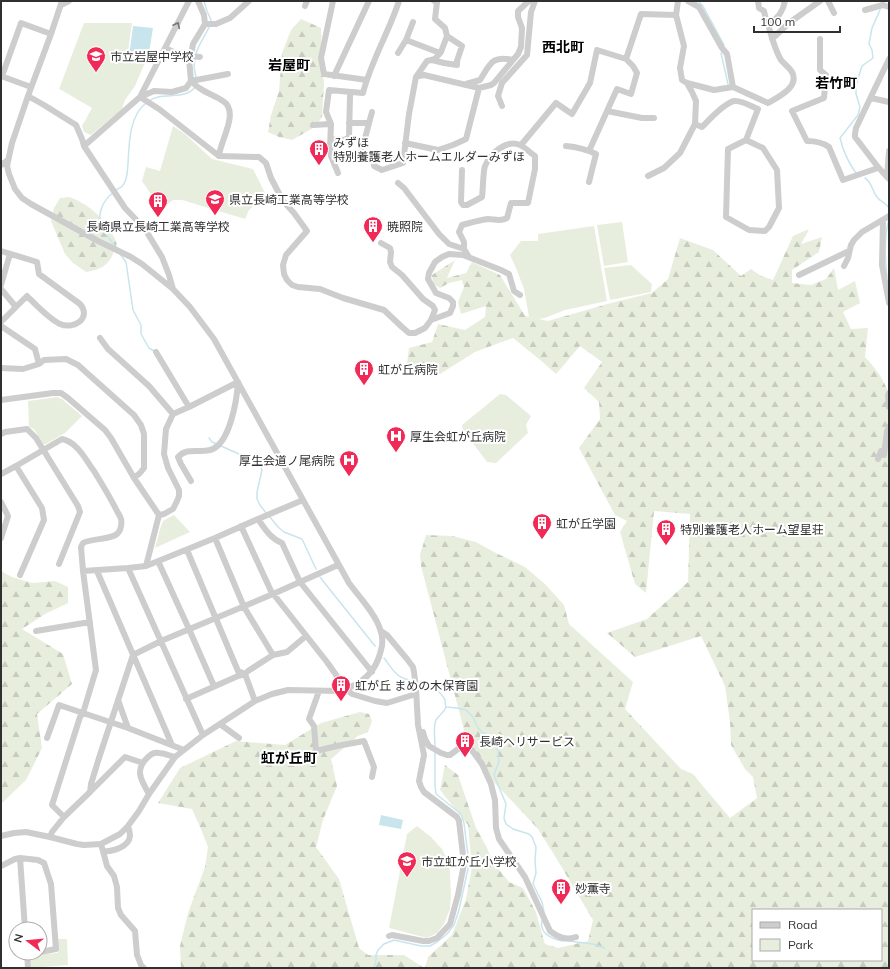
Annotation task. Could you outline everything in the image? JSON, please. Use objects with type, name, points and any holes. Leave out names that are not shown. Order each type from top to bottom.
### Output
[{"type":"street","points":[[69,1],[61,3],[31,87],[12,143],[7,166],[9,174],[15,189],[22,198],[142,264],[173,289],[190,307],[214,339],[349,584],[373,616],[381,630],[387,635],[412,667],[416,688],[418,725],[424,755],[419,781],[424,792],[457,817],[459,821],[464,864],[450,924],[437,938],[429,941],[423,941],[392,935],[389,936]]},
{"type":"street","points":[[142,98],[189,1]]},
{"type":"street","points":[[84,146],[142,98],[154,91],[172,92],[186,88],[191,81],[190,57],[193,44],[205,24],[204,15],[198,1]]},
{"type":"street","points":[[205,24],[216,24],[230,18],[250,1]]},
{"type":"street","points":[[333,1],[321,58],[324,74],[367,80]]},
{"type":"street","points":[[334,76],[369,1]]},
{"type":"street","points":[[338,173],[330,147],[331,124],[326,112],[329,90],[363,93],[399,1]]},
{"type":"street","points":[[374,161],[374,166],[382,170],[402,163],[416,77],[428,61],[435,59],[440,53],[447,36],[445,28],[435,18],[438,2],[434,1]]},
{"type":"street","points":[[416,77],[424,75],[480,88],[494,83],[518,54],[521,47],[522,28],[518,17],[518,12],[529,1]]},
{"type":"street","points":[[502,106],[498,96],[502,83],[527,55],[531,12],[535,1]]},
{"type":"street","points":[[678,1],[676,15],[684,46],[680,68],[682,80],[687,83],[714,90],[733,87],[768,103],[783,94],[793,82],[792,72],[781,59],[772,39],[768,24],[770,23]]},
{"type":"street","points":[[688,1],[699,7],[722,48],[727,54],[733,87]]},
{"type":"street","points":[[758,1],[758,8],[764,11],[766,20],[770,23]]},
{"type":"street","points":[[770,23],[774,22],[780,14],[785,1]]},
{"type":"street","points":[[772,39],[789,24],[820,1]]},
{"type":"street","points":[[828,1],[834,13]]},
{"type":"street","points":[[865,10],[883,5],[889,7]]},
{"type":"street","points":[[626,59],[641,14],[676,15]]},
{"type":"street","points":[[398,53],[406,40],[413,22]]},
{"type":"street","points":[[31,87],[2,76],[21,23],[51,34]]},
{"type":"street","points":[[432,60],[457,65],[462,46],[447,36]]},
{"type":"street","points":[[820,39],[820,70],[826,75],[824,98],[792,111],[807,141],[818,142],[829,147],[843,180],[878,167]]},
{"type":"street","points":[[406,40],[440,53]]},
{"type":"street","points":[[165,48],[190,57],[200,57]]},
{"type":"street","points":[[521,145],[556,103],[572,114],[590,83],[597,50],[626,59],[637,73],[631,94],[617,89],[589,151]]},
{"type":"street","points":[[465,84],[480,80],[492,62],[497,59],[504,58],[512,60]]},
{"type":"street","points":[[888,178],[855,138],[855,134],[856,128],[889,59]]},
{"type":"street","points":[[191,81],[228,74]]},
{"type":"street","points":[[191,81],[200,89],[223,101],[228,105],[230,110],[227,130],[219,156]]},
{"type":"street","points":[[648,176],[664,168],[680,154],[695,124],[696,101],[687,83]]},
{"type":"street","points":[[406,143],[438,150],[466,139],[480,88]]},
{"type":"street","points":[[28,96],[76,125],[84,146],[126,208],[145,229],[162,257],[173,289]]},
{"type":"street","points":[[331,139],[345,140],[349,137],[350,96]]},
{"type":"street","points":[[142,98],[219,156],[258,157],[266,163],[271,178],[283,200],[306,231],[286,255],[283,265],[284,274],[292,285],[320,290],[384,310],[409,333],[415,333],[425,328],[431,320],[435,310],[433,306],[423,299],[402,275],[392,267],[390,262],[390,248],[381,243]]},
{"type":"street","points":[[871,98],[889,102]]},
{"type":"street","points":[[695,124],[702,127],[723,107],[734,101],[741,102],[758,109],[746,140],[728,149],[726,217],[749,230],[765,231],[769,227],[779,208],[777,170],[763,148],[746,140]]},
{"type":"street","points":[[607,111],[642,118],[654,118]]},
{"type":"street","points":[[360,157],[372,112]]},
{"type":"street","points":[[349,123],[369,123]]},
{"type":"street","points":[[313,125],[331,124]]},
{"type":"street","points":[[462,170],[461,202],[463,205],[467,205],[482,197],[484,166],[498,149],[505,145],[515,143],[521,145],[535,156],[535,169],[528,203],[511,203],[507,218],[503,220],[487,219],[462,225],[459,232],[464,242],[464,249],[469,257]]},
{"type":"street","points":[[566,146],[576,147],[596,154],[589,182]]},
{"type":"street","points":[[888,178],[889,151]]},
{"type":"street","points":[[1,165],[8,160]]},
{"type":"street","points":[[398,182],[439,234],[450,244],[464,249]]},
{"type":"street","points":[[844,266],[854,240],[862,232],[889,216]]},
{"type":"street","points":[[883,220],[882,265],[889,303]]},
{"type":"street","points":[[1,251],[37,262],[39,274],[80,304],[84,311],[81,321],[66,326],[52,319],[27,296],[1,322]]},
{"type":"street","points":[[800,274],[849,251]]},
{"type":"street","points":[[1,285],[10,254]]},
{"type":"street","points":[[431,320],[450,313],[453,306],[453,302],[449,298],[436,293],[428,279],[429,273],[435,262],[449,254],[463,255],[509,274],[514,291],[520,295]]},
{"type":"street","points":[[1,289],[16,307]]},
{"type":"street","points":[[1,326],[35,349],[39,364]]},
{"type":"street","points":[[100,338],[108,349],[149,386],[173,414]]},
{"type":"street","points":[[156,352],[189,407]]},
{"type":"street","points":[[1,368],[22,369],[39,364],[44,360],[66,359],[78,365],[134,415],[141,425],[144,434],[144,468],[134,478]]},
{"type":"street","points":[[159,515],[173,509],[179,496],[179,490],[168,468],[164,454],[166,429],[173,414],[238,382]]},
{"type":"street","points":[[191,481],[178,457],[181,453],[186,451],[211,450],[221,442],[226,434],[233,414],[238,382]]},
{"type":"street","points":[[1,400],[61,393],[105,430],[134,478],[159,515],[146,566]]},
{"type":"street","points":[[889,393],[889,407]]},
{"type":"street","points":[[878,459],[881,451],[882,455],[884,455],[889,426]]},
{"type":"street","points":[[1,434],[5,432],[27,429],[36,438],[44,450],[78,506],[80,512],[59,564]]},
{"type":"street","points":[[1,474],[62,439],[67,440],[82,454],[104,487],[122,520],[119,533],[115,536],[88,540],[83,543],[82,547],[83,571],[96,670],[83,713],[77,724],[52,805],[64,817]]},
{"type":"street","points":[[16,466],[42,508],[44,520],[20,575]]},
{"type":"street","points":[[83,571],[146,566],[303,500]]},
{"type":"street","points":[[1,502],[8,516],[2,533]]},
{"type":"street","points":[[261,518],[269,534],[275,540],[282,543],[300,582],[372,672]]},
{"type":"street","points":[[241,526],[270,591],[274,594],[327,662],[346,689],[352,694],[387,703],[416,694]]},
{"type":"street","points":[[215,538],[244,607],[273,655]]},
{"type":"street","points":[[187,550],[238,671],[245,674],[255,701]]},
{"type":"street","points":[[158,561],[214,686]]},
{"type":"street","points":[[90,792],[91,784],[133,655],[161,641],[244,607],[338,565]]},
{"type":"street","points":[[128,568],[203,735]]},
{"type":"street","points":[[96,571],[172,745]]},
{"type":"street","points":[[36,631],[90,622]]},
{"type":"street","points":[[1,836],[26,832],[65,842],[84,845],[101,844],[120,834],[139,811],[175,757],[203,735],[255,701],[272,694],[288,690],[340,691],[361,682],[372,672],[379,658],[382,642],[381,630]]},
{"type":"street","points":[[186,699],[245,674],[273,655],[287,652],[306,636]]},
{"type":"street","points":[[319,691],[309,719],[314,726],[316,751],[364,741],[374,767],[372,777]]},
{"type":"street","points":[[118,700],[128,728]]},
{"type":"street","points":[[47,738],[59,705],[128,728],[184,750]]},
{"type":"street","points":[[220,724],[239,738]]},
{"type":"street","points":[[418,725],[422,727],[424,739],[429,746],[439,752],[450,755],[462,747],[471,749],[482,764],[491,784],[495,800],[496,828],[499,840],[525,877],[550,931],[556,936],[565,939],[572,939],[576,937]]},
{"type":"street","points":[[149,794],[140,775],[140,770],[143,763],[150,756],[158,752],[175,757]]},
{"type":"street","points":[[50,837],[52,832],[64,817],[124,757],[143,763]]},
{"type":"street","points":[[104,851],[109,852],[124,846],[130,838],[128,826]]},
{"type":"street","points":[[101,844],[107,866],[114,876],[118,908],[121,915],[135,931],[137,955],[141,965],[144,968]]},
{"type":"street","points":[[20,858],[24,921]]},
{"type":"street","points":[[1,866],[20,858],[38,860],[44,863],[51,884],[56,950],[48,951]]},
{"type":"green space","points":[[301,19],[321,28],[324,83],[322,117],[315,127],[292,140],[279,137],[268,132],[271,115],[279,91],[282,53],[291,30]]},
{"type":"green space","points":[[84,23],[132,23],[127,58],[146,60],[135,86],[125,100],[122,109],[91,135],[84,132],[82,126],[92,108],[59,89]]},
{"type":"green space","points":[[173,126],[185,134],[212,159],[253,169],[266,195],[249,210],[245,219],[182,200],[173,200],[161,209],[142,181],[146,167],[160,171]]},
{"type":"green space","points":[[69,197],[92,209],[109,228],[117,243],[113,255],[107,263],[99,269],[86,272],[73,263],[65,254],[51,221],[54,208],[60,198]]},
{"type":"green space","points":[[622,222],[628,262],[604,266],[597,225]]},
{"type":"green space","points":[[594,226],[607,301],[565,310],[545,318],[538,319],[529,317],[524,289],[510,255],[521,241],[538,241],[538,234]]},
{"type":"green space","points":[[809,229],[801,244],[822,237],[819,252],[792,270],[792,283],[811,285],[826,279],[834,268],[838,290],[855,281],[860,303],[843,312],[851,329],[868,328],[865,357],[879,374],[889,395],[889,968],[425,968],[428,957],[452,935],[466,899],[472,867],[468,825],[440,790],[445,765],[458,775],[476,828],[493,862],[509,882],[523,888],[536,912],[545,944],[558,948],[588,941],[593,920],[538,829],[482,770],[469,749],[421,566],[420,555],[426,535],[452,536],[476,542],[525,567],[545,584],[564,605],[569,624],[633,682],[625,709],[681,769],[693,774],[730,818],[757,798],[753,777],[745,769],[731,745],[730,722],[725,686],[701,636],[635,657],[607,633],[647,619],[688,582],[690,514],[654,511],[646,593],[635,584],[620,532],[627,521],[615,515],[579,448],[600,419],[599,402],[584,388],[602,362],[580,346],[556,374],[513,338],[475,352],[440,374],[406,371],[409,348],[432,342],[438,324],[465,330],[485,317],[486,306],[461,314],[458,302],[464,287],[462,280],[449,283],[440,288],[433,284],[432,275],[455,260],[447,278],[466,273],[472,262],[500,275],[525,316],[548,321],[652,293],[668,279],[680,238],[713,250],[741,276],[751,269],[761,276],[773,280],[793,236]]},
{"type":"green space","points":[[631,265],[652,284],[651,292],[610,300],[604,268]]},
{"type":"green space","points":[[500,394],[506,395],[531,416],[526,425],[528,433],[496,463],[487,462],[463,430],[462,425]]},
{"type":"green space","points":[[57,397],[62,399],[82,416],[65,433],[46,444],[43,444],[34,429],[29,427],[28,401]]},
{"type":"green space","points":[[174,515],[190,532],[155,548],[163,521]]},
{"type":"green space","points":[[1,571],[12,577],[32,583],[55,581],[68,587],[68,603],[45,614],[22,629],[63,654],[72,684],[37,714],[42,748],[26,780],[1,804]]},
{"type":"green space","points":[[360,712],[369,714],[372,721],[368,732],[358,736],[331,759],[337,786],[323,820],[316,847],[339,879],[359,948],[368,955],[404,955],[424,968],[181,968],[180,946],[188,913],[205,867],[208,847],[192,809],[158,803],[180,768],[236,741],[285,745],[321,723]]},
{"type":"green space","points":[[417,826],[431,837],[442,849],[448,861],[450,871],[450,909],[444,924],[437,933],[427,938],[389,928],[407,834]]},
{"type":"green space","points":[[58,939],[67,939],[68,965],[31,968],[30,961],[48,961],[48,954],[58,953]]},
{"type":"water","points":[[133,26],[153,28],[148,59],[129,57]]},
{"type":"water","points":[[381,815],[403,820],[401,829],[379,825]]},
{"type":"waterway","points":[[204,1],[211,22]]},
{"type":"waterway","points":[[698,1],[703,6],[724,45]]},
{"type":"waterway","points":[[856,173],[846,156],[840,138],[858,115],[860,107],[856,94],[856,85],[862,66],[873,58],[872,50],[869,44],[872,28],[880,10]]},
{"type":"waterway","points":[[196,54],[210,25]]},
{"type":"waterway","points":[[721,53],[728,84]]},
{"type":"waterway","points":[[195,57],[194,67],[196,77]]},
{"type":"waterway","points":[[149,101],[154,98],[185,94],[195,87]]},
{"type":"waterway","points":[[116,190],[125,183],[133,123],[136,115],[146,103]]},
{"type":"waterway","points":[[865,178],[869,182],[878,199],[889,208]]},
{"type":"waterway","points":[[113,193],[102,207],[100,220],[105,233],[115,246]]},
{"type":"waterway","points":[[887,277],[885,248],[889,219]]},
{"type":"waterway","points":[[120,254],[126,262],[133,310],[141,325],[141,334],[149,348],[154,351]]},
{"type":"waterway","points":[[209,438],[212,442],[217,444]]},
{"type":"waterway","points":[[221,446],[259,463],[262,470],[257,499],[266,513]]},
{"type":"waterway","points":[[269,516],[284,532],[302,539],[316,569]]},
{"type":"waterway","points":[[320,577],[375,646]]},
{"type":"waterway","points":[[384,658],[400,677],[409,680]]},
{"type":"waterway","points":[[420,681],[438,691],[445,700],[446,707],[466,710],[473,717],[478,728],[495,742],[499,761],[494,775],[506,804],[504,818],[506,824],[513,829],[529,834],[532,837],[536,847],[536,873],[533,884],[542,902],[544,912]]},
{"type":"waterway","points":[[435,746],[435,723],[446,707]]},
{"type":"waterway","points":[[374,968],[378,950],[384,944],[394,940],[421,946],[430,946],[447,934],[454,925],[459,910],[469,864],[464,823],[461,814],[436,794],[435,752]]},
{"type":"waterway","points":[[542,920],[542,928],[544,932],[554,939],[563,941]]},
{"type":"waterway","points":[[568,941],[593,944],[604,948]]},
{"type":"place","name":"市立岩屋中学校","points":[[96,73]]},
{"type":"place","name":"みずほ 特別養護老人ホームエルダーみずほ","points":[[319,166]]},
{"type":"place","name":"県立長崎工業高等学校","points":[[215,216]]},
{"type":"place","name":"長崎県立長崎工業高等学校","points":[[158,218]]},
{"type":"place","name":"暁照院","points":[[373,243]]},
{"type":"place","name":"虹が丘病院","points":[[364,386]]},
{"type":"place","name":"厚生会虹が丘病院","points":[[396,453]]},
{"type":"place","name":"厚生会道ノ尾病院","points":[[349,477]]},
{"type":"place","name":"虹が丘学園","points":[[542,540]]},
{"type":"place","name":"特別養護老人ホーム望星荘","points":[[666,546]]},
{"type":"place","name":"虹が丘 まめの木保育園","points":[[341,702]]},
{"type":"place","name":"長崎ヘリサービス","points":[[465,758]]},
{"type":"place","name":"市立虹が丘小学校","points":[[407,878]]},
{"type":"place","name":"妙薫寺","points":[[561,905]]},
{"type":"district","name":"西北町","points":[[563,47]]},
{"type":"district","name":"岩屋町","points":[[289,65]]},
{"type":"district","name":"若竹町","points":[[836,83]]},
{"type":"district","name":"虹が丘町","points":[[289,758]]}]
